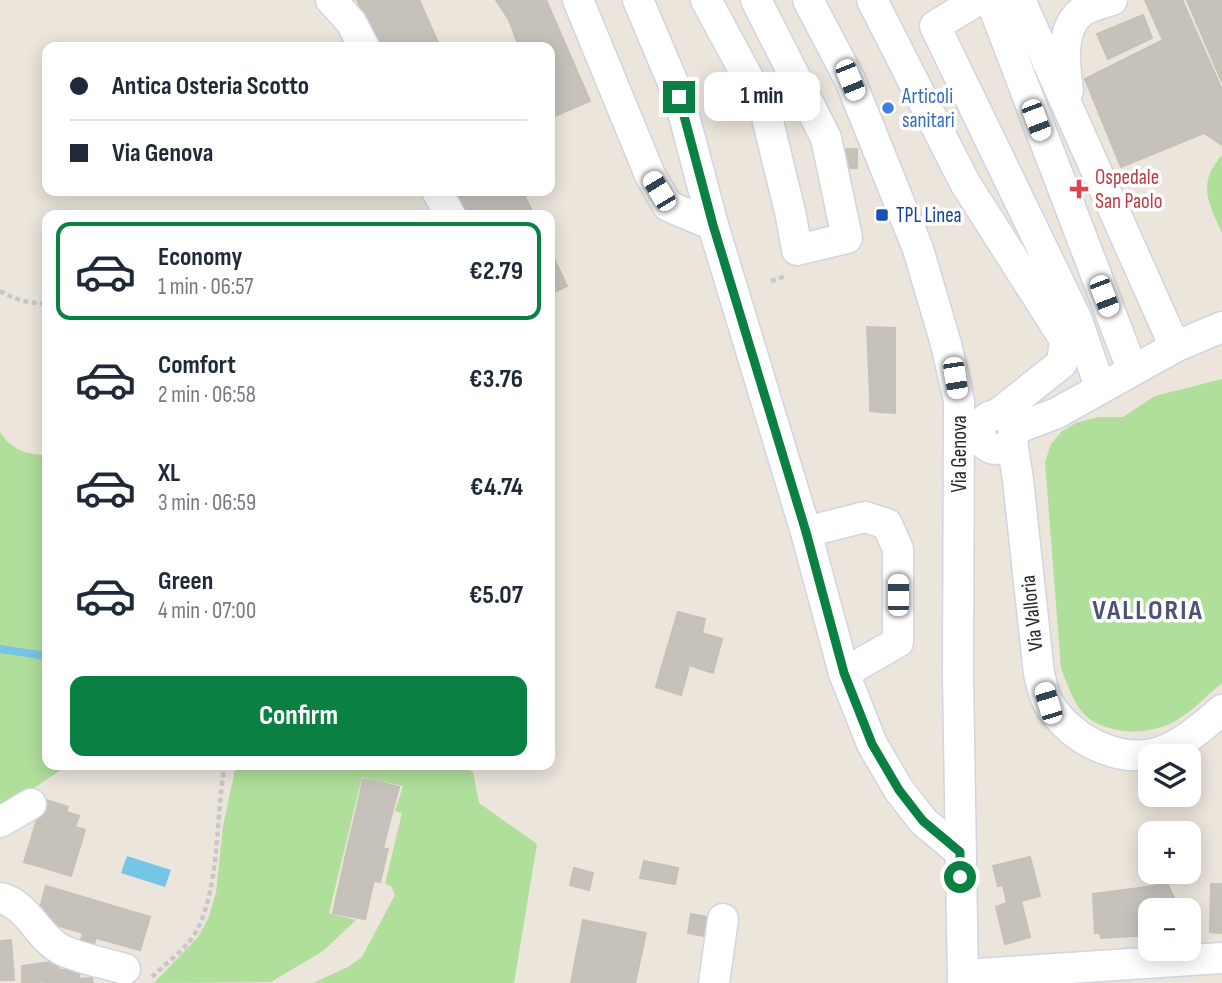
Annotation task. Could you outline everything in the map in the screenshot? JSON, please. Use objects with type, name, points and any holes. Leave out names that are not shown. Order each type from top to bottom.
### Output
[{"type":"street","points":[[331,0],[351,22],[361,42]]},
{"type":"street","points":[[578,0],[650,176],[668,206],[713,225]]},
{"type":"street","points":[[638,0],[679,97],[713,225],[806,532],[844,673],[872,744],[899,790],[923,821],[960,852]]},
{"type":"street","points":[[706,0],[765,109],[797,250],[847,238],[826,138],[756,0]]},
{"type":"street","name":"Via Genova","points":[[808,0],[850,80],[918,249],[955,378],[959,401],[993,429],[958,689],[963,979],[1222,958]]},
{"type":"street","points":[[872,0],[965,183],[1065,340],[1062,363],[993,429]]},
{"type":"street","points":[[978,0],[935,26],[1077,320],[1100,387]]},
{"type":"street","points":[[991,0],[1132,369]]},
{"type":"street","points":[[1020,0],[1175,347]]},
{"type":"street","points":[[1072,115],[1065,63],[1067,34],[1082,12],[1112,0]]},
{"type":"street","points":[[993,429],[1057,413],[1132,369],[1222,327]]},
{"type":"street","name":"Via Valloria","points":[[993,429],[1018,480],[1039,674],[1048,703],[1070,731],[1102,749],[1139,756],[1169,749],[1222,710]]},
{"type":"street","points":[[806,532],[864,517],[887,524],[898,549],[898,642],[844,673]]},
{"type":"street","points":[[0,822],[31,804]]},
{"type":"street","points":[[0,898],[15,905],[62,950],[136,976]]},
{"type":"street","points":[[714,983],[723,919]]},
{"type":"path","points":[[0,291],[13,299],[42,303]]},
{"type":"path","points":[[136,976],[181,950],[196,930],[211,888],[224,770]]},
{"type":"green space","points":[[1222,155],[1222,233],[1209,202],[1207,184],[1214,165]]},
{"type":"green space","points":[[1222,379],[1222,683],[1170,724],[1148,730],[1112,729],[1085,715],[1073,697],[1061,668],[1045,462],[1051,444],[1062,431],[1076,423],[1098,417],[1123,417],[1155,396]]},
{"type":"green space","points":[[0,432],[9,443],[20,450],[42,455],[42,770],[61,770],[0,811]]},
{"type":"green space","points":[[235,770],[473,772],[479,803],[537,844],[514,983],[313,983],[348,967],[362,957],[395,895],[391,886],[385,884],[402,813],[395,811],[403,786],[362,777],[329,913],[356,920],[323,951],[271,982],[154,983],[198,937],[208,919],[216,893],[223,826]]},
{"type":"water","points":[[127,856],[171,870],[165,887],[121,873]]},
{"type":"building","points":[[357,0],[419,0],[438,42],[377,42]]},
{"type":"building","points":[[496,0],[546,0],[590,101],[555,116],[555,42],[517,42],[509,20]]},
{"type":"building","points":[[1145,0],[1182,0],[1222,90],[1222,145],[1204,133],[1121,167],[1085,79],[1163,40]]},
{"type":"building","points":[[1187,0],[1222,0],[1222,82]]},
{"type":"building","points":[[1143,15],[1152,38],[1108,59],[1097,34]]},
{"type":"building","points":[[843,149],[857,149],[857,168],[843,168]]},
{"type":"building","points":[[458,196],[524,196],[532,210],[471,210],[465,210]]},
{"type":"building","points":[[555,264],[567,286],[555,292]]},
{"type":"building","points":[[867,327],[895,328],[895,345],[868,349]]},
{"type":"building","points":[[895,345],[895,413],[881,412],[881,397],[870,398],[868,349]]},
{"type":"building","points":[[881,397],[881,412],[870,411],[870,398]]},
{"type":"building","points":[[678,612],[705,619],[702,633],[722,639],[713,673],[689,665],[687,674],[662,666]]},
{"type":"building","points":[[662,666],[687,674],[681,695],[656,687]]},
{"type":"building","points":[[363,779],[379,782],[372,808],[358,804]]},
{"type":"building","points":[[379,782],[399,787],[392,813],[372,808]]},
{"type":"building","points":[[43,799],[68,807],[66,812],[79,816],[75,827],[85,830],[71,876],[49,869],[61,831],[36,823]]},
{"type":"building","points":[[358,804],[392,813],[383,848],[349,841]]},
{"type":"building","points":[[36,823],[61,831],[49,869],[24,862]]},
{"type":"building","points":[[349,841],[367,847],[358,876],[374,880],[365,919],[333,913]]},
{"type":"building","points":[[367,847],[388,849],[380,882],[358,876]]},
{"type":"building","points":[[1030,857],[1040,896],[1021,901],[1030,937],[1005,944],[996,907],[1007,903],[1003,885],[998,886],[993,866]]},
{"type":"building","points":[[644,861],[678,868],[675,884],[640,878]]},
{"type":"building","points":[[574,868],[593,873],[589,890],[570,885]]},
{"type":"building","points":[[1167,884],[1174,898],[1138,898],[1138,936],[1101,938],[1100,933],[1095,933],[1093,894]]},
{"type":"building","points":[[1211,884],[1222,884],[1222,933],[1210,932]]},
{"type":"building","points":[[46,886],[150,917],[140,950],[96,938],[94,944],[81,940],[83,933],[37,919]]},
{"type":"building","points":[[691,914],[713,918],[709,937],[688,933]]},
{"type":"building","points":[[583,920],[646,933],[635,983],[571,983]]},
{"type":"building","points":[[11,940],[14,980],[0,980],[0,941]]},
{"type":"building","points":[[57,961],[59,970],[80,969],[79,979],[22,983],[22,966]]},
{"type":"building","points":[[92,978],[93,983],[43,983],[79,979]]},
{"type":"waterway","points":[[0,649],[42,655]]},
{"type":"place","name":"Articoli sanitari","points":[[888,108]]},
{"type":"place","name":"Ospedale San Paolo","points":[[1079,189]]},
{"type":"place","name":"TPL Linea","points":[[882,215]]},
{"type":"district","name":"VALLORIA","points":[[1148,610]]},
{"type":"route","points":[[679,97],[713,225],[806,532],[844,673],[872,744],[899,790],[923,821],[960,852],[960,877]]}]
